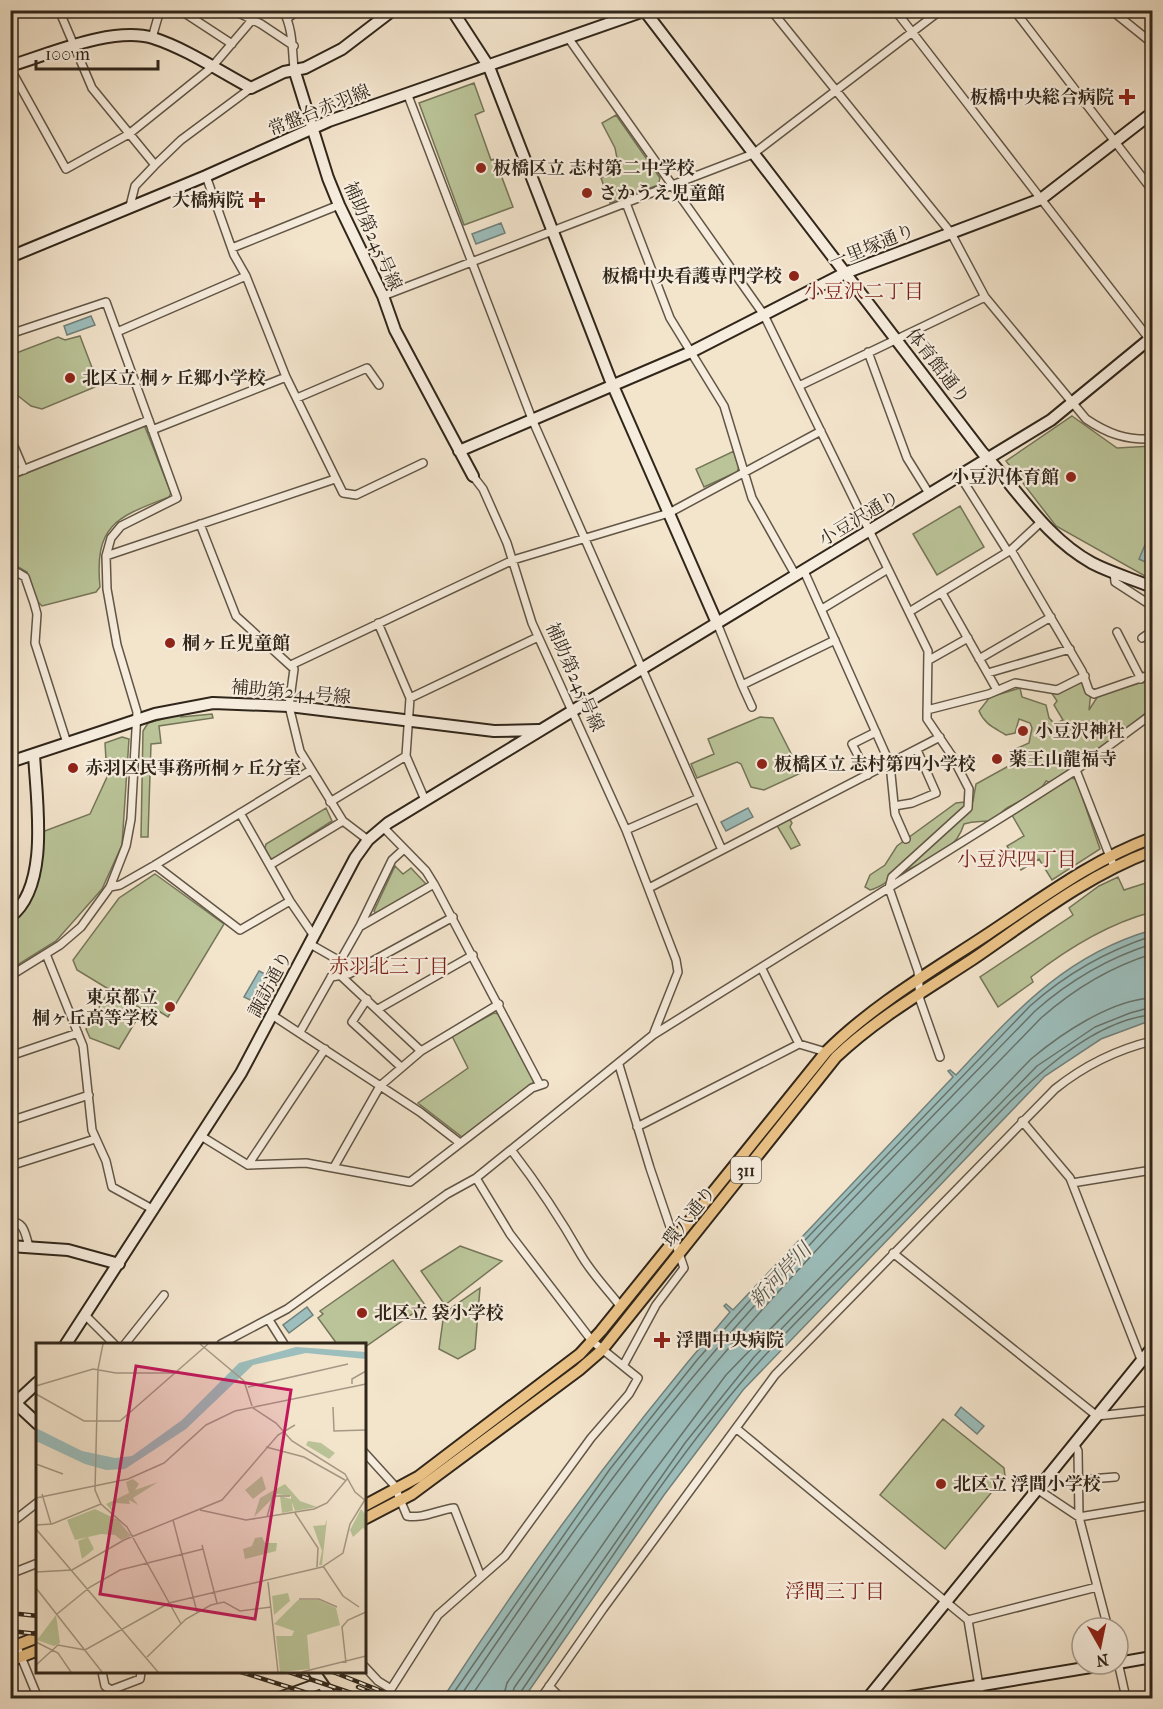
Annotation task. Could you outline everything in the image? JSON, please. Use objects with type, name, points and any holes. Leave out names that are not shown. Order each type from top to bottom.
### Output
[{"type":"main road","name":"環八通り","points":[[366,1505],[399,1495],[551,1377],[592,1341],[826,1052],[848,1031],[919,979],[1108,856],[1152,838]]},
{"type":"main road","name":"環八通り","points":[[366,1518],[579,1370],[602,1350],[836,1057],[857,1037],[919,993],[1114,867],[1152,851]]},
{"type":"main road","points":[[14,1647],[36,1638]]},
{"type":"main road","points":[[16,1659],[36,1651]]},
{"type":"street","points":[[59,10],[92,88],[155,165]]},
{"type":"street","points":[[152,38],[160,10]]},
{"type":"street","points":[[180,10],[232,44]]},
{"type":"street","points":[[233,10],[294,46]]},
{"type":"street","points":[[283,10],[288,18],[294,46],[294,69]]},
{"type":"street","points":[[288,18],[298,10]]},
{"type":"street","points":[[452,10],[489,67],[612,385],[752,707]]},
{"type":"street","points":[[771,10],[834,91],[951,233],[985,297],[1086,419],[1106,432],[1128,439],[1152,438]]},
{"type":"street","points":[[895,10],[1152,340]]},
{"type":"street","points":[[383,296],[753,154],[940,10]]},
{"type":"street","points":[[1014,10],[1152,190]]},
{"type":"street","points":[[1111,10],[1152,43]]},
{"type":"street","points":[[130,206],[135,186],[181,140],[251,88],[294,69],[305,68],[342,49],[391,11]]},
{"type":"street","name":"常盤台赤羽線","points":[[10,257],[315,128],[407,93],[489,67],[645,11]]},
{"type":"street","name":"体育館通り","points":[[645,11],[896,339],[1041,522],[1064,544],[1093,563],[1152,587]]},
{"type":"street","points":[[251,88],[212,68],[152,38],[117,35],[10,67],[66,169],[129,134],[212,68],[252,20]]},
{"type":"street","points":[[569,39],[764,315],[928,651],[927,719],[940,737],[969,789],[970,802],[968,808],[892,876],[889,888],[894,908],[904,925],[919,979],[919,993],[940,1057]]},
{"type":"street","name":"補助第245号線","points":[[223,1343],[269,1320],[447,1194],[476,1178],[512,1151],[653,1035],[678,972],[650,888],[538,637],[513,560],[483,489],[459,451],[395,330],[383,296],[339,205],[328,178],[315,128],[294,69]]},
{"type":"street","points":[[407,93],[532,419],[722,850]]},
{"type":"street","name":"一里塚通り","points":[[459,451],[691,352],[845,273],[1041,199],[1152,113]]},
{"type":"street","points":[[206,176],[232,248],[246,276],[286,377],[343,493],[356,495],[423,463]]},
{"type":"street","points":[[626,203],[670,318],[724,406],[752,498],[822,609],[890,764],[894,806],[906,839]]},
{"type":"street","points":[[232,248],[339,205]]},
{"type":"street","points":[[117,332],[246,276]]},
{"type":"street","points":[[799,386],[985,297]]},
{"type":"street","points":[[10,334],[106,302],[177,498],[121,526],[111,538],[106,556],[107,589],[117,645],[122,670],[137,712],[131,819],[126,846],[110,887],[81,927],[46,954],[10,976]]},
{"type":"street","name":"小豆沢通り","points":[[572,711],[1051,420],[1152,340]]},
{"type":"street","points":[[868,352],[907,458],[930,495]]},
{"type":"street","points":[[297,398],[367,368],[379,384]]},
{"type":"street","points":[[152,430],[286,377]]},
{"type":"street","points":[[10,475],[149,420]]},
{"type":"street","points":[[291,664],[513,560],[669,513],[821,431]]},
{"type":"street","points":[[10,437],[24,470]]},
{"type":"street","points":[[960,476],[1051,617],[1085,676],[1089,691],[1094,694],[1152,674]]},
{"type":"street","points":[[106,556],[335,479]]},
{"type":"street","points":[[909,612],[1009,551],[1041,522]]},
{"type":"street","points":[[200,524],[236,616],[294,669],[289,706],[300,751],[343,821],[368,840]]},
{"type":"street","points":[[10,568],[25,577],[34,603],[37,614],[35,643],[67,743]]},
{"type":"street","points":[[822,609],[888,569]]},
{"type":"street","points":[[1114,572],[1114,582],[1152,606]]},
{"type":"street","points":[[942,593],[998,690]]},
{"type":"street","points":[[979,659],[1051,617]]},
{"type":"street","points":[[378,623],[410,698],[406,756],[425,800]]},
{"type":"street","points":[[1142,638],[1152,631]]},
{"type":"street","points":[[1117,632],[1141,679]]},
{"type":"street","points":[[410,698],[538,637]]},
{"type":"street","points":[[929,660],[968,638]]},
{"type":"street","points":[[742,685],[835,640]]},
{"type":"street","points":[[988,673],[1070,649]]},
{"type":"street","points":[[927,710],[1015,683],[1057,690],[1085,676]]},
{"type":"street","name":"補助第244号線","points":[[10,762],[154,714],[213,703],[289,706],[494,731],[540,730]]},
{"type":"street","name":"諏訪通り","points":[[67,1343],[241,1073],[355,858],[368,840],[383,827],[425,800],[572,711]]},
{"type":"street","points":[[653,1035],[762,969],[1076,770],[1152,714]]},
{"type":"street","points":[[868,775],[852,744],[876,732]]},
{"type":"street","points":[[650,888],[940,737]]},
{"type":"street","points":[[894,806],[912,803],[936,793],[917,750]]},
{"type":"street","points":[[10,916],[25,898],[33,881],[37,856],[34,754]]},
{"type":"street","points":[[330,802],[406,756]]},
{"type":"street","points":[[110,887],[120,885],[155,865],[311,770]]},
{"type":"street","points":[[1076,770],[1114,867]]},
{"type":"street","points":[[626,830],[699,798]]},
{"type":"street","points":[[240,813],[312,940],[340,961]]},
{"type":"street","points":[[270,865],[343,821]]},
{"type":"street","points":[[201,1136],[248,1166],[287,1162],[334,1167],[410,1182],[532,1088],[542,1084],[434,884],[383,827]]},
{"type":"street","points":[[300,1032],[336,975],[340,961],[392,860],[404,849]]},
{"type":"street","points":[[155,865],[240,930],[290,901]]},
{"type":"street","points":[[360,926],[434,884]]},
{"type":"street","points":[[336,975],[349,974],[453,917]]},
{"type":"street","points":[[46,954],[83,1046],[91,1123],[95,1139],[106,1161],[112,1187],[154,1210]]},
{"type":"street","points":[[378,1009],[472,955]]},
{"type":"street","points":[[762,969],[799,1044]]},
{"type":"street","points":[[336,975],[368,999],[421,1052]]},
{"type":"street","points":[[368,999],[352,1022],[401,1067]]},
{"type":"street","points":[[334,1167],[380,1086],[421,1052],[499,1004]]},
{"type":"street","points":[[272,1015],[420,1112],[460,1143]]},
{"type":"street","points":[[10,1056],[78,1033]]},
{"type":"street","points":[[541,1698],[603,1609],[775,1375],[1022,1120],[1074,1074],[1126,1048],[1152,1041]]},
{"type":"street","points":[[637,1127],[799,1044],[826,1052]]},
{"type":"street","points":[[248,1166],[325,1049]]},
{"type":"street","points":[[617,1065],[676,1239],[684,1271],[656,1305],[623,1366]]},
{"type":"street","points":[[10,1121],[88,1095]]},
{"type":"street","points":[[1022,1120],[1072,1184],[1142,1362]]},
{"type":"street","points":[[10,1166],[95,1139]]},
{"type":"street","points":[[512,1151],[542,1189],[569,1231],[582,1257],[621,1307]]},
{"type":"street","points":[[1072,1184],[1152,1170]]},
{"type":"street","points":[[366,1668],[378,1681],[391,1689],[438,1615],[505,1556],[572,1464],[629,1394],[638,1378],[592,1341],[510,1233],[476,1178]]},
{"type":"street","points":[[10,1222],[22,1225],[29,1246]]},
{"type":"street","points":[[10,1246],[86,1253],[119,1264]]},
{"type":"street","points":[[893,1253],[1097,1416],[1152,1410]]},
{"type":"street","points":[[126,1343],[164,1295]]},
{"type":"street","points":[[86,1316],[113,1343]]},
{"type":"street","points":[[269,1320],[283,1343]]},
{"type":"street","points":[[868,1698],[1152,1348]]},
{"type":"street","points":[[36,1384],[12,1403],[36,1422]]},
{"type":"street","points":[[737,1428],[968,1620],[981,1698]]},
{"type":"street","points":[[1074,1443],[1078,1450],[1078,1517],[1105,1616]]},
{"type":"street","points":[[366,1454],[399,1495],[406,1515],[410,1517],[454,1508],[481,1577]]},
{"type":"street","points":[[1077,1480],[1115,1477]]},
{"type":"street","points":[[1037,1489],[1078,1517],[1152,1505]]},
{"type":"street","points":[[10,1524],[36,1504]]},
{"type":"street","points":[[10,1574],[36,1564]]},
{"type":"street","points":[[968,1620],[1097,1587]]},
{"type":"street","points":[[10,1630],[16,1659],[38,1698]]},
{"type":"street","points":[[1130,1660],[1152,1657]]},
{"type":"street","points":[[904,1698],[1070,1671]]},
{"type":"street","points":[[102,1673],[105,1686],[111,1690],[140,1679],[141,1673]]},
{"type":"street","points":[[315,1673],[332,1698]]},
{"type":"street","points":[[1121,1676],[1126,1698]]},
{"type":"street","points":[[279,1698],[321,1683]]},
{"type":"street","points":[[549,1686],[561,1698]]},
{"type":"street","points":[[298,1691],[317,1698]]},
{"type":"green space","points":[[474,83],[484,111],[475,115],[491,160],[495,159],[513,207],[464,225],[419,103]]},
{"type":"green space","points":[[616,115],[660,178],[658,185],[610,203],[601,178],[619,168],[615,148],[602,123]]},
{"type":"green space","points":[[80,336],[96,378],[95,387],[42,409],[31,406],[17,395],[11,397],[11,355],[58,337],[65,340]]},
{"type":"green space","points":[[1072,416],[1117,448],[1152,446],[1152,580],[1056,526],[1006,461]]},
{"type":"green space","points":[[141,426],[145,427],[171,493],[169,497],[123,518],[105,536],[99,566],[100,587],[96,592],[42,606],[37,601],[27,572],[11,563],[10,480]]},
{"type":"green space","points":[[734,451],[739,467],[737,472],[704,487],[696,469]]},
{"type":"green space","points":[[960,506],[984,547],[937,575],[913,534]]},
{"type":"green space","points":[[1085,676],[1091,692],[1089,710],[1098,696],[1152,679],[1152,708],[1077,765],[1051,783],[1046,781],[1034,794],[1007,808],[994,819],[964,824],[953,843],[937,856],[878,887],[870,890],[865,887],[870,875],[885,865],[897,846],[956,803],[973,801],[976,784],[1014,763],[1011,751],[1029,743],[1032,728],[1030,723],[1019,719],[1015,733],[1006,735],[984,720],[979,711],[990,697],[1020,688],[1022,697],[1046,705],[1049,718],[1055,724],[1063,720],[1054,705],[1057,701],[1049,689],[1057,690]]},
{"type":"green space","points":[[181,714],[181,717],[212,714],[213,718],[159,726],[161,743],[151,744],[148,837],[141,837],[143,731],[148,723]]},
{"type":"green space","points":[[760,717],[773,718],[801,773],[764,790],[751,787],[741,764],[737,762],[697,778],[691,764],[714,754],[708,739]]},
{"type":"green space","points":[[122,737],[129,739],[122,845],[102,889],[56,941],[11,969],[11,923],[21,915],[33,894],[41,857],[42,832],[90,814],[107,777],[105,743]]},
{"type":"green space","points":[[1071,778],[1076,779],[1100,849],[1052,880],[1039,859],[1021,870],[1007,846],[1024,836],[1012,815]]},
{"type":"green space","points":[[326,808],[332,821],[273,859],[270,858],[265,848],[266,844]]},
{"type":"green space","points":[[789,818],[792,823],[790,827],[800,845],[791,849],[776,824]]},
{"type":"green space","points":[[395,866],[403,874],[411,868],[427,885],[376,914],[374,911]]},
{"type":"green space","points":[[155,874],[224,924],[168,1017],[154,1008],[148,1013],[77,970],[73,960],[119,898]]},
{"type":"green space","points":[[1118,877],[1124,890],[1152,881],[1152,912],[1104,930],[1059,956],[1031,977],[1033,982],[998,1007],[980,977],[1073,915],[1069,908],[1099,886]]},
{"type":"green space","points":[[107,994],[140,1014],[119,1049],[90,1038],[86,1029]]},
{"type":"green space","points":[[494,1013],[499,1014],[534,1082],[462,1137],[418,1103],[468,1068],[452,1036]]},
{"type":"green space","points":[[460,1246],[502,1261],[445,1305],[421,1271]]},
{"type":"green space","points":[[393,1260],[425,1305],[366,1346],[366,1343],[336,1343],[318,1318],[323,1314],[320,1311]]},
{"type":"green space","points":[[480,1288],[475,1349],[458,1359],[439,1349],[444,1313]]},
{"type":"green space","points":[[943,1419],[1004,1468],[1005,1476],[945,1549],[880,1495]]},
{"type":"water","points":[[501,223],[505,233],[476,244],[472,234]]},
{"type":"water","points":[[91,316],[95,325],[67,335],[64,326]]},
{"type":"water","points":[[1148,538],[1152,539],[1152,565],[1139,559]]},
{"type":"water","points":[[748,808],[753,817],[726,831],[721,822]]},
{"type":"water","name":"新河岸川","points":[[1152,930],[1152,1020],[1101,1039],[1045,1076],[743,1390],[664,1495],[524,1698],[443,1698],[510,1598],[580,1500],[653,1405],[730,1312],[724,1306],[726,1304],[733,1310],[953,1077],[948,1071],[956,1075],[1021,1008],[1068,970],[1093,954]]},
{"type":"water","points":[[259,971],[271,977],[256,1003],[244,997]]},
{"type":"water","points":[[307,1307],[313,1315],[289,1333],[283,1325]]},
{"type":"water","points":[[961,1407],[984,1426],[977,1434],[955,1415]]},
{"type":"railway","points":[[10,1613],[36,1616]]},
{"type":"railway","points":[[10,1631],[36,1634]]},
{"type":"railway","points":[[244,1673],[323,1698]]},
{"type":"railway","points":[[292,1673],[366,1698]]},
{"type":"railway","points":[[336,1673],[399,1698]]},
{"type":"railway","points":[[358,1687],[386,1698]]},
{"type":"place","name":"板橋中央総合病院","points":[[1127,97]]},
{"type":"place","name":"板橋区立 志村第二中学校","points":[[481,168]]},
{"type":"place","name":"さかうえ児童館","points":[[587,193]]},
{"type":"place","name":"大橋病院","points":[[257,200]]},
{"type":"place","name":"板橋中央看護専門学校","points":[[794,276]]},
{"type":"place","name":"北区立 桐ヶ丘郷小学校","points":[[70,378]]},
{"type":"place","name":"小豆沢体育館","points":[[1071,477]]},
{"type":"place","name":"桐ヶ丘児童館","points":[[170,643]]},
{"type":"place","name":"小豆沢神社","points":[[1023,731]]},
{"type":"place","name":"薬王山龍福寺","points":[[997,759]]},
{"type":"place","name":"板橋区立 志村第四小学校","points":[[762,764]]},
{"type":"place","name":"赤羽区民事務所桐ヶ丘分室","points":[[73,768]]},
{"type":"place","name":"東京都立 桐ヶ丘高等学校","points":[[170,1007]]},
{"type":"place","name":"北区立 袋小学校","points":[[362,1313]]},
{"type":"place","name":"浮間中央病院","points":[[662,1340]]},
{"type":"place","name":"北区立 浮間小学校","points":[[941,1484]]},
{"type":"district","name":"小豆沢二丁目","points":[[864,291]]},
{"type":"district","name":"小豆沢四丁目","points":[[1017,859]]},
{"type":"district","name":"赤羽北三丁目","points":[[389,966]]},
{"type":"district","name":"浮間三丁目","points":[[835,1591]]}]
